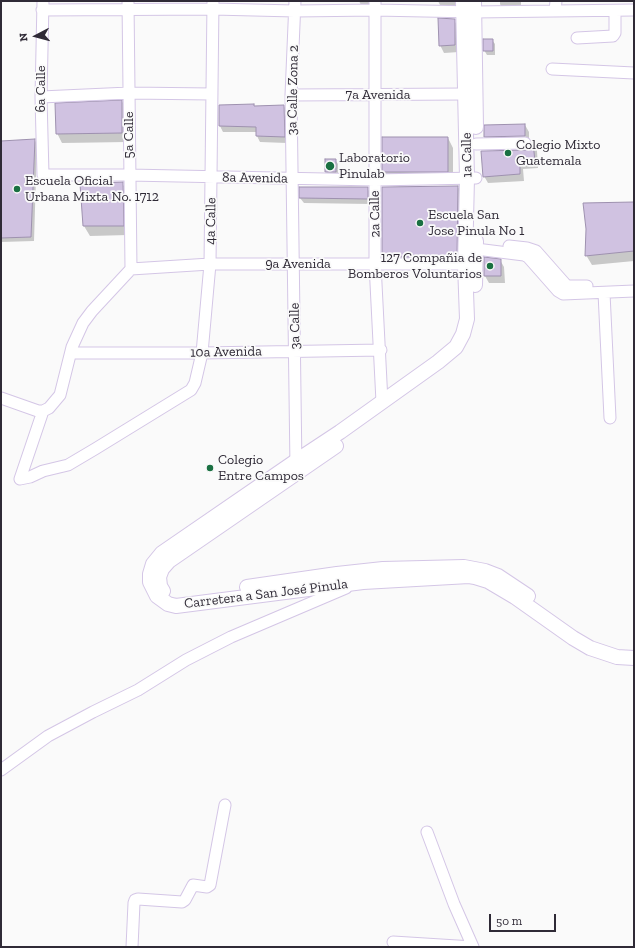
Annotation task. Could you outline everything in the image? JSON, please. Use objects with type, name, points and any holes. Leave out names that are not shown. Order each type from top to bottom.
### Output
[{"type":"main road","name":"1a Calle","points":[[469,6],[466,94],[471,144]]},
{"type":"main road","name":"1a Calle","points":[[469,6],[471,144],[476,246],[471,310]]},
{"type":"main road","name":"1a Calle","points":[[471,310],[466,264],[472,178]]},
{"type":"main road","name":"Carretera a San José Pinula","points":[[471,310],[465,330],[456,347],[438,362],[340,432],[296,467],[166,564],[159,577],[160,586],[164,592],[178,598],[337,574],[383,569],[470,568],[484,571],[505,579],[590,640],[616,649],[634,650]]},
{"type":"main road","name":"Carretera a San José Pinula","points":[[471,310],[475,326],[472,337],[465,350],[457,359],[352,435],[296,467],[158,557],[153,564],[150,574],[150,582],[153,590],[163,601],[176,606],[363,582],[469,576],[482,578],[515,597],[573,638],[590,648],[617,657],[634,658]]},
{"type":"street","points":[[42,5],[555,6],[615,11],[634,10]]},
{"type":"street","name":"6a Calle","points":[[42,5],[41,97],[43,175]]},
{"type":"street","name":"5a Calle","points":[[128,5],[131,269]]},
{"type":"street","name":"4a Calle","points":[[43,411],[20,479],[68,464],[190,390],[195,383],[202,353],[210,264],[213,5]]},
{"type":"street","name":"3a Calle Zona 2","points":[[293,178],[291,95],[295,6]]},
{"type":"street","name":"2a Calle","points":[[375,6],[375,264],[381,350],[382,402]]},
{"type":"street","points":[[577,38],[613,36],[615,33],[615,11]]},
{"type":"street","points":[[552,69],[634,73]]},
{"type":"street","points":[[41,97],[129,93],[212,94]]},
{"type":"street","name":"7a Avenida","points":[[291,95],[466,94]]},
{"type":"street","points":[[471,144],[525,143]]},
{"type":"street","name":"8a Avenida","points":[[43,175],[129,175],[375,180],[472,178]]},
{"type":"street","name":"3a Calle","points":[[293,178],[296,467]]},
{"type":"street","points":[[476,246],[531,248],[536,251],[562,281],[570,286],[634,284]]},
{"type":"street","points":[[476,246],[528,257],[558,291],[563,294],[634,291]]},
{"type":"street","name":"9a Avenida","points":[[131,269],[210,264],[466,264]]},
{"type":"street","points":[[1,398],[29,408],[43,411],[49,408],[60,395],[76,335],[92,311],[131,269]]},
{"type":"street","points":[[604,293],[610,418]]},
{"type":"street","name":"10a Avenida","points":[[70,353],[202,353],[381,350]]},
{"type":"street","points":[[1,770],[48,736],[138,690],[186,660],[231,637],[326,596],[363,582]]},
{"type":"street","points":[[132,947],[135,900],[182,902],[193,885],[207,887],[210,885],[225,805]]},
{"type":"street","points":[[393,942],[473,947],[454,904],[427,832]]},
{"type":"building","points":[[438,18],[455,19],[455,45],[439,46]]},
{"type":"building","points":[[483,39],[493,39],[493,51],[483,51]]},
{"type":"building","points":[[122,100],[122,133],[56,134],[55,103]]},
{"type":"building","points":[[254,104],[254,106],[284,105],[285,137],[256,136],[256,127],[219,126],[219,105]]},
{"type":"building","points":[[525,124],[525,136],[484,137],[484,125]]},
{"type":"building","points":[[382,137],[448,137],[448,172],[382,172]]},
{"type":"building","name":"Escuela Oficial Urbana Mixta No. 1712","points":[[35,139],[31,237],[1,238],[1,141]]},
{"type":"building","name":"Colegio Mixto Guatemala","points":[[532,143],[535,161],[520,162],[520,174],[483,177],[481,151],[525,150],[529,149]]},
{"type":"building","name":"Laboratorio Pinulab","points":[[325,159],[336,159],[336,172],[325,172]]},
{"type":"building","points":[[123,182],[124,226],[83,226],[80,184]]},
{"type":"building","name":"Escuela San Jose Pinula No 1","points":[[458,186],[457,257],[382,257],[382,187]]},
{"type":"building","points":[[299,187],[368,187],[368,199],[299,198]]},
{"type":"building","points":[[634,202],[634,251],[585,256],[586,229],[583,203]]},
{"type":"building","name":"127 Compañia de Bomberos Voluntarios","points":[[484,257],[501,259],[501,276],[484,276]]},
{"type":"place","name":"Colegio Mixto Guatemala","points":[[508,153]]},
{"type":"place","name":"Laboratorio Pinulab","points":[[330,166]]},
{"type":"place","name":"Escuela Oficial Urbana Mixta No. 1712","points":[[17,189]]},
{"type":"place","name":"Escuela San Jose Pinula No 1","points":[[420,223]]},
{"type":"place","name":"127 Compañia de Bomberos Voluntarios","points":[[490,266]]},
{"type":"place","name":"Colegio Entre Campos","points":[[210,468]]}]
